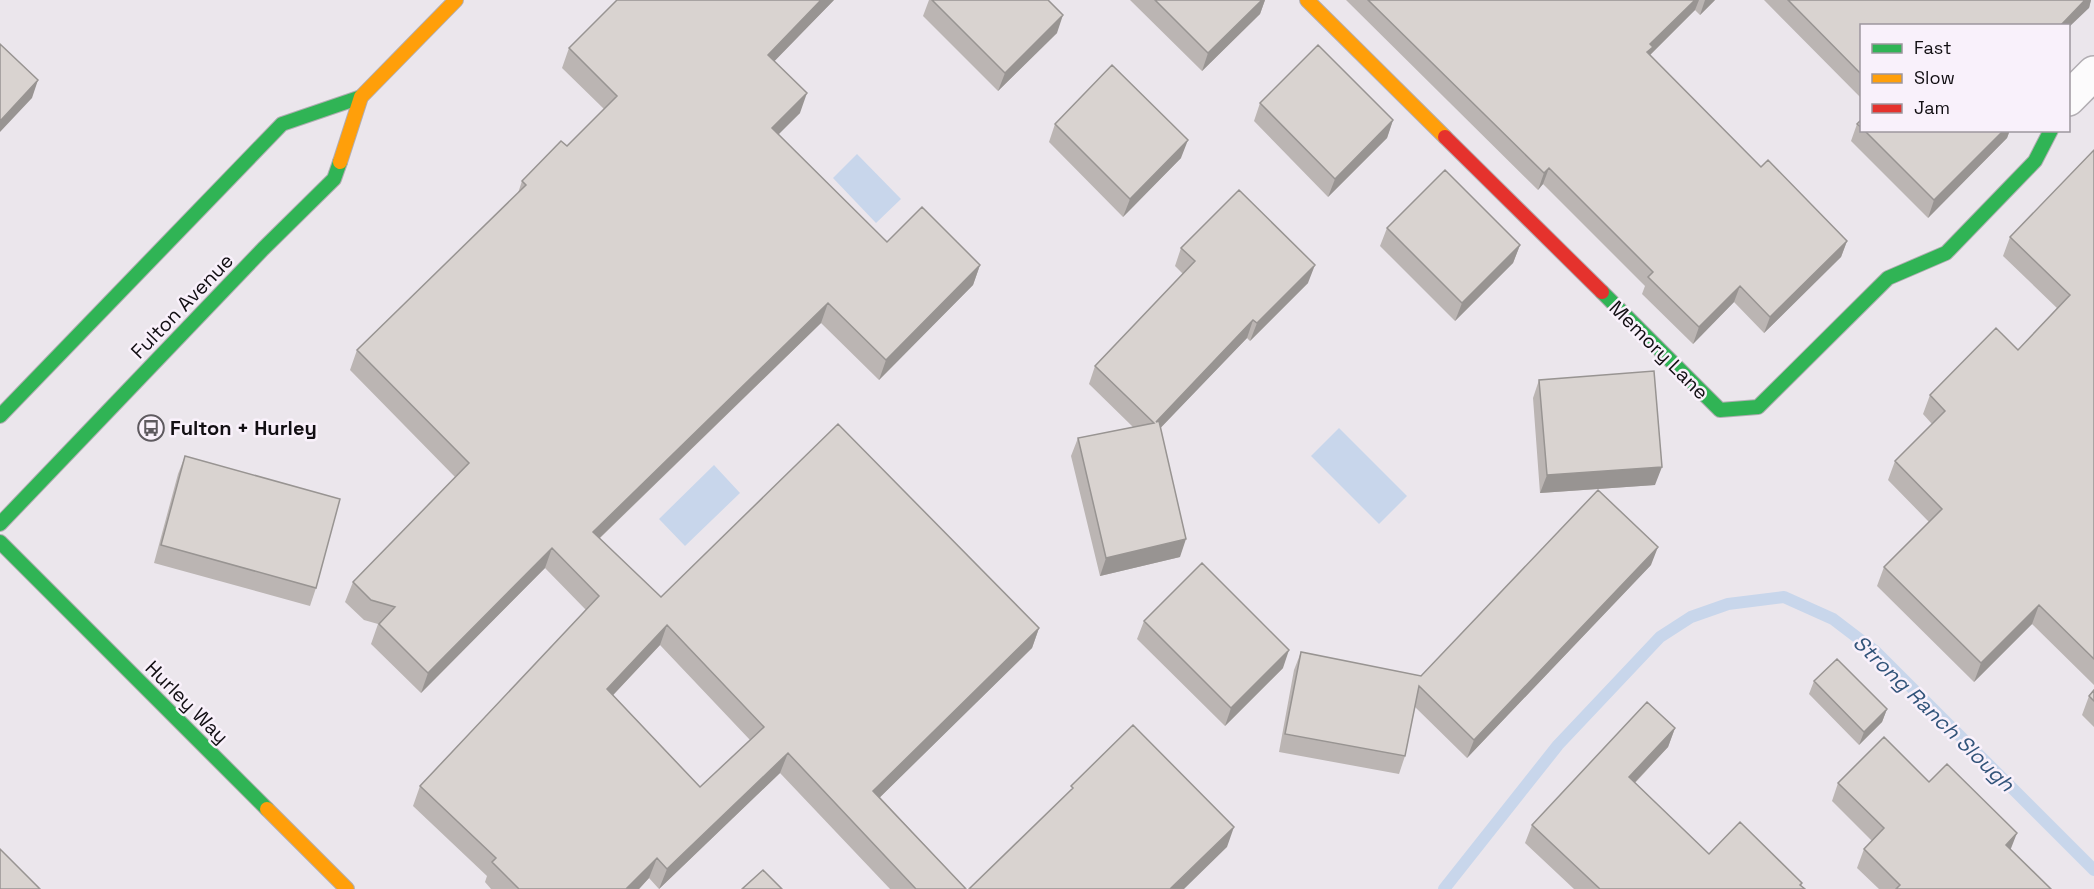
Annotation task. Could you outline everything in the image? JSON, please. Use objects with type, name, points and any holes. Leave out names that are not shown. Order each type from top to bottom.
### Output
[{"type":"street","name":"Fulton Avenue","points":[[0,524],[255,258],[334,179],[362,97],[456,0]]},
{"type":"street","name":"Memory Lane","points":[[1306,0],[1720,410],[1758,407],[1888,278],[1946,253],[2035,161],[2050,132]]},
{"type":"street","points":[[2070,97],[2094,74]]},
{"type":"street","name":"Fulton Avenue","points":[[0,416],[282,124],[362,97]]},
{"type":"street","name":"Hurley Way","points":[[0,542],[347,889]]},
{"type":"water","points":[[857,154],[901,199],[876,223],[833,178]]},
{"type":"water","points":[[1339,428],[1407,496],[1379,524],[1311,456]]},
{"type":"water","points":[[714,465],[740,493],[685,546],[659,519]]},
{"type":"building","points":[[617,0],[821,0],[768,55],[807,93],[772,128],[887,242],[922,207],[980,265],[886,360],[828,303],[593,532],[661,597],[838,424],[1039,628],[873,791],[966,889],[916,889],[788,753],[667,869],[657,858],[626,889],[519,889],[492,862],[496,858],[420,786],[599,596],[552,548],[428,673],[379,624],[395,607],[371,600],[353,582],[469,463],[357,350],[526,185],[522,181],[561,141],[567,146],[617,96],[569,48]],"holes":[[[667,625],[764,727],[700,787],[607,689]]]},
{"type":"building","points":[[932,0],[1048,0],[1063,15],[1005,73]]},
{"type":"building","points":[[1155,0],[1262,0],[1208,53]]},
{"type":"building","points":[[1368,0],[1695,0],[1650,44],[1653,47],[1647,52],[1761,167],[1768,160],[1847,241],[1770,317],[1740,286],[1699,327],[1648,277],[1653,272],[1549,168],[1544,173]]},
{"type":"building","points":[[1788,0],[2085,0],[2062,24],[1860,24],[1860,73]]},
{"type":"building","points":[[0,44],[38,80],[0,121]]},
{"type":"building","points":[[1318,45],[1393,120],[1335,179],[1260,103]]},
{"type":"building","points":[[1112,65],[1188,140],[1130,199],[1055,124]]},
{"type":"building","points":[[1866,132],[2002,132],[1934,200]]},
{"type":"building","points":[[2094,150],[2094,659],[2039,605],[1981,663],[1884,567],[1942,509],[1895,461],[1945,411],[1930,395],[1996,328],[2018,350],[2070,295],[2010,237]]},
{"type":"building","points":[[1445,170],[1520,245],[1462,303],[1387,228]]},
{"type":"building","points":[[1239,190],[1315,265],[1257,323],[1253,320],[1156,422],[1159,421],[1186,539],[1106,558],[1078,438],[1154,423],[1095,366],[1195,261],[1181,248]]},
{"type":"building","points":[[1654,371],[1662,467],[1547,475],[1539,380]]},
{"type":"building","points":[[185,456],[340,499],[316,588],[161,545]]},
{"type":"building","points":[[1598,490],[1658,547],[1474,740],[1419,686],[1405,756],[1285,734],[1301,652],[1421,676]]},
{"type":"building","points":[[1202,563],[1289,650],[1231,708],[1144,621]]},
{"type":"building","points":[[1837,659],[1887,709],[1864,732],[1814,681]]},
{"type":"building","points":[[2094,690],[2094,701],[2089,696]]},
{"type":"building","points":[[1647,702],[1675,728],[1629,777],[1709,854],[1740,822],[1802,883],[1800,885],[1805,889],[1600,889],[1532,825]]},
{"type":"building","points":[[1133,725],[1234,827],[1170,889],[969,889],[1073,788],[1071,786]]},
{"type":"building","points":[[1884,737],[1929,782],[1947,764],[2017,833],[2006,845],[2051,889],[1896,889],[1900,885],[1864,849],[1884,828],[1838,783]]},
{"type":"building","points":[[0,849],[40,889],[0,889]]},
{"type":"building","points":[[763,870],[782,889],[742,889]]},
{"type":"waterway","name":"Strong Ranch Slough","points":[[1444,889],[1558,745],[1660,637],[1691,617],[1728,604],[1784,597],[1833,619],[1875,651],[2094,870]]},
{"type":"traffic: fast","points":[[0,416],[282,124],[361,97]]},
{"type":"traffic: fast","points":[[1602,292],[1720,410],[1758,407],[1888,278],[1946,253],[2035,161],[2050,132]]},
{"type":"traffic: fast","points":[[0,524],[263,249],[334,179],[340,162]]},
{"type":"traffic: fast","points":[[0,542],[267,809]]},
{"type":"traffic: slow","points":[[340,162],[361,97],[456,0]]},
{"type":"traffic: slow","points":[[1307,0],[1445,137]]},
{"type":"traffic: slow","points":[[267,809],[347,889]]},
{"type":"traffic: jam","points":[[1445,137],[1602,292]]},
{"type":"place","name":"Fulton + Hurley","points":[[151,428]]}]
